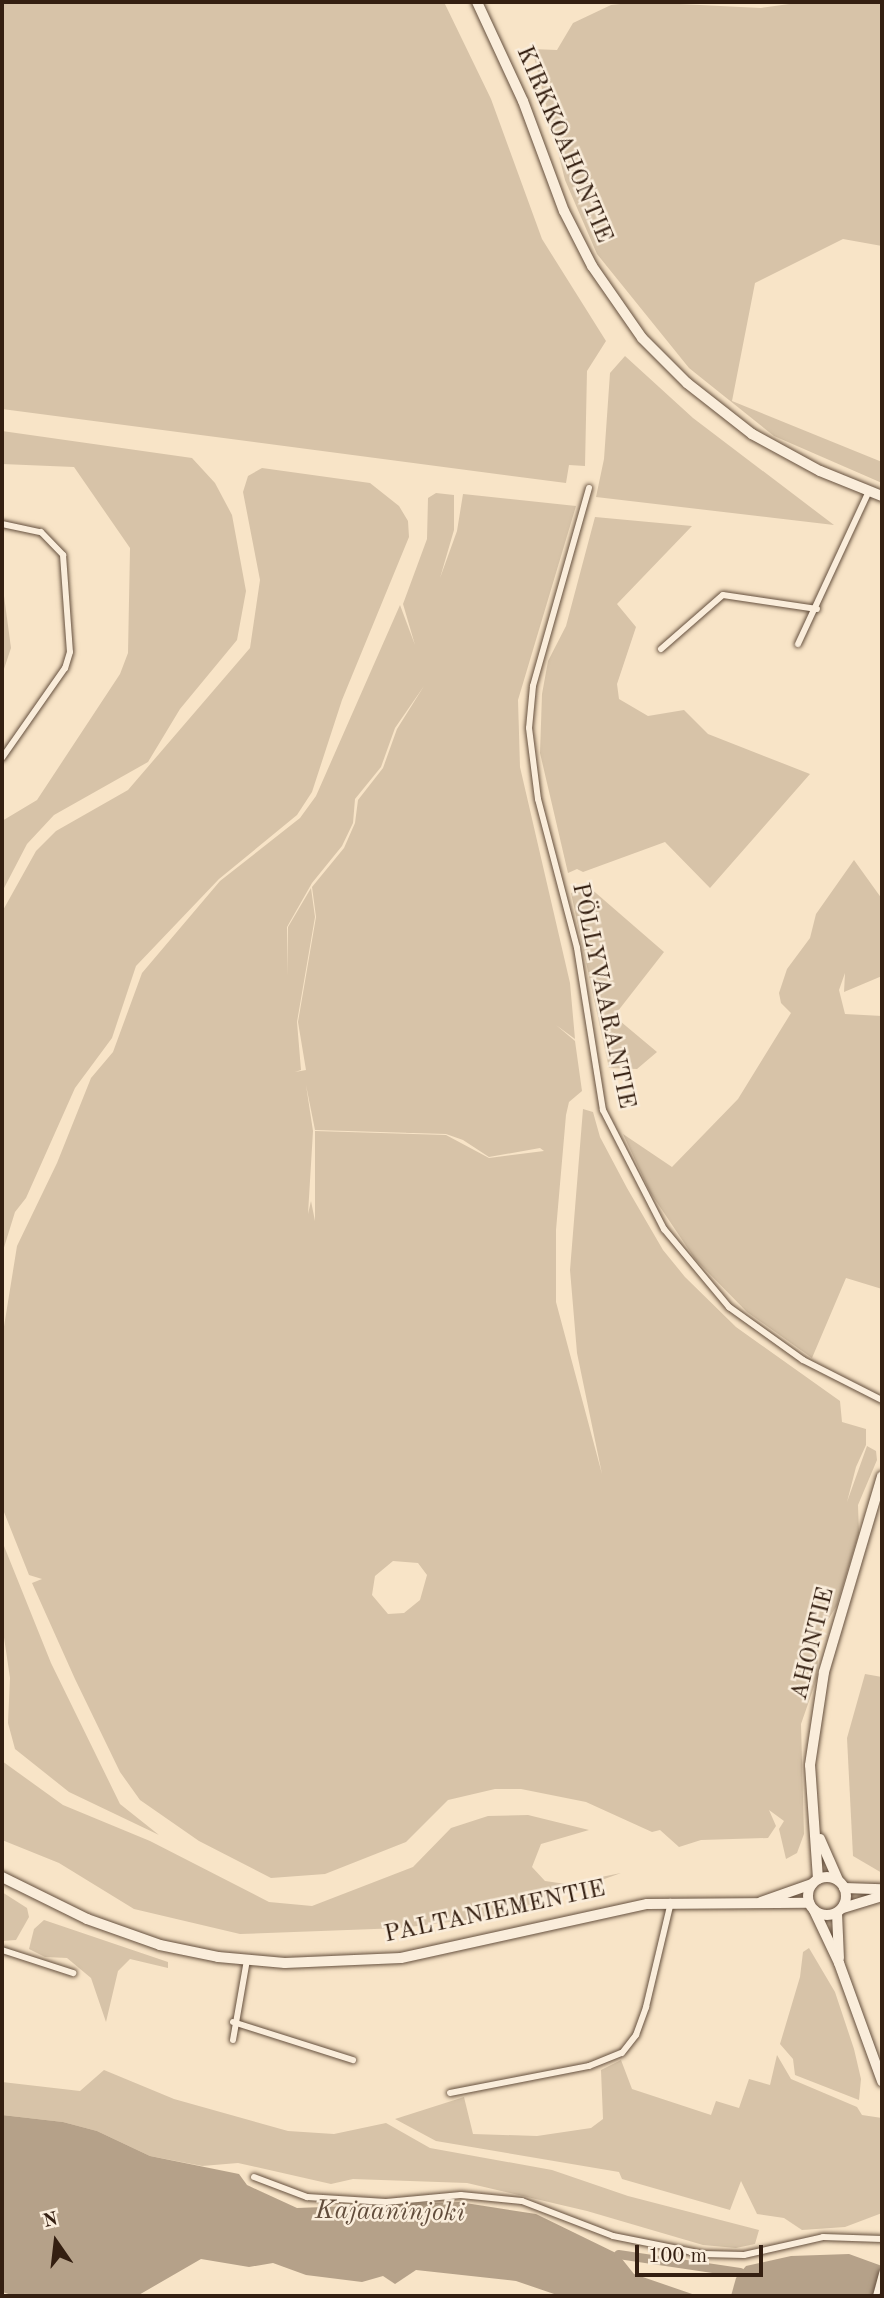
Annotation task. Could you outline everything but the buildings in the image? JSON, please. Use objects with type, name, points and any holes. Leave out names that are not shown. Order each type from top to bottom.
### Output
[{"type":"street","name":"KIRKKOAHONTIE","points":[[477,2],[523,101],[564,211],[615,302],[668,365],[752,435],[882,496]]},
{"type":"street","name":"PÖLLYVAARANTIE","points":[[589,488],[533,686],[529,728],[538,799],[577,948],[603,1110],[663,1229],[729,1307],[803,1360],[882,1400]]},
{"type":"street","points":[[798,644],[817,609],[869,491]]},
{"type":"street","points":[[2,524],[41,532],[63,555],[70,652],[65,668],[2,758]]},
{"type":"street","points":[[661,649],[723,595],[817,609]]},
{"type":"street","name":"AHONTIE","points":[[815,1882],[810,1765],[824,1672],[882,1476]]},
{"type":"street","name":"AHONTIE","points":[[814,1825],[841,1884]]},
{"type":"street","name":"PALTANIEMENTIE","points":[[2,1877],[131,1936],[189,1952],[247,1960],[327,1963],[401,1958],[622,1908],[671,1902],[761,1902],[811,1907]]},
{"type":"street","points":[[882,1889],[815,1882],[811,1907],[839,1962],[882,2081]]},
{"type":"street","name":"PALTANIEMENTIE","points":[[761,1902],[815,1882]]},
{"type":"street","points":[[839,1962],[839,1912],[846,1901],[841,1884]]},
{"type":"street","points":[[811,1907],[823,1915],[882,1896]]},
{"type":"street","points":[[450,2093],[589,2066],[622,2053],[636,2035],[643,2016],[671,1902]]},
{"type":"street","points":[[2,1950],[73,1973]]},
{"type":"street","points":[[233,2040],[233,2022],[247,1960]]},
{"type":"street","points":[[233,2022],[353,2060]]},
{"type":"street","points":[[254,2176],[307,2197],[386,2202],[461,2195],[522,2201],[638,2244],[713,2256],[744,2255],[823,2237],[882,2239]]},
{"type":"street","points":[[876,2296],[882,2273]]},
{"type":"shaded area","points":[[2,2],[444,2],[491,99],[542,239],[606,341],[587,371],[585,466],[569,465],[566,483],[2,409]]},
{"type":"shaded area","points":[[639,2],[761,8],[804,2],[882,2],[882,246],[843,239],[755,283],[732,401],[882,462],[882,483],[774,436],[689,368],[597,254],[565,180],[532,49],[557,50],[573,23],[611,5]]},
{"type":"shaded area","points":[[625,356],[693,418],[834,525],[596,497],[604,459],[610,373]]},
{"type":"shaded area","points":[[2,431],[192,458],[215,483],[232,515],[246,591],[237,640],[180,709],[148,762],[54,815],[27,844],[2,892],[2,821],[37,800],[120,674],[128,653],[130,548],[74,467],[2,464]]},
{"type":"shaded area","points":[[262,468],[370,483],[399,506],[408,521],[409,537],[342,700],[312,792],[297,815],[219,879],[136,966],[112,1038],[75,1088],[26,1198],[15,1212],[2,1254],[2,912],[36,851],[56,831],[128,790],[250,648],[260,580],[243,492],[248,476]]},
{"type":"shaded area","points":[[436,493],[454,495],[454,530],[440,578],[457,531],[463,494],[576,506],[518,700],[520,767],[570,983],[575,1039],[556,1025],[575,1041],[582,1091],[569,1102],[566,1115],[556,1230],[556,1302],[602,1474],[577,1353],[570,1270],[583,1109],[593,1112],[600,1137],[627,1188],[663,1250],[685,1277],[736,1327],[840,1401],[842,1422],[866,1429],[866,1445],[856,1467],[847,1502],[867,1446],[876,1451],[877,1460],[858,1505],[859,1533],[837,1605],[819,1635],[817,1678],[801,1724],[804,1834],[797,1853],[786,1859],[779,1829],[784,1821],[769,1810],[776,1826],[768,1838],[701,1840],[679,1847],[660,1830],[652,1832],[586,1802],[521,1789],[495,1789],[448,1800],[406,1842],[325,1874],[271,1878],[199,1841],[140,1800],[120,1772],[75,1679],[32,1583],[42,1579],[29,1575],[2,1507],[2,1339],[17,1246],[57,1163],[91,1078],[113,1052],[142,973],[220,881],[300,818],[316,796],[400,605],[415,645],[403,604],[427,539],[428,498]],"holes":[[[424,686],[397,729],[383,768],[358,800],[355,823],[344,848],[312,887],[316,917],[298,1022],[306,1070],[295,1072],[301,1070],[297,1022],[315,917],[311,888],[288,927],[288,976],[287,927],[312,883],[342,846],[353,823],[355,799],[381,767],[395,728]],[[306,1085],[315,1130],[446,1134],[463,1140],[489,1157],[540,1148],[544,1151],[489,1158],[446,1135],[315,1131],[315,1221],[311,1201],[308,1214],[313,1131]],[[393,1561],[418,1563],[427,1575],[420,1600],[404,1613],[388,1614],[372,1595],[375,1576]]]},
{"type":"shaded area","points":[[595,517],[692,526],[617,604],[636,627],[617,684],[619,699],[648,716],[684,710],[708,734],[810,774],[710,888],[665,842],[583,872],[577,869],[568,873],[540,753],[542,694],[548,661],[566,626]]},
{"type":"shaded area","points":[[2,581],[11,648],[2,675]]},
{"type":"shaded area","points":[[854,860],[882,899],[882,976],[844,992],[845,973],[839,990],[845,1014],[882,1016],[882,1289],[846,1278],[812,1358],[747,1312],[695,1259],[650,1192],[623,1134],[672,1167],[738,1099],[791,1013],[781,1003],[779,993],[787,969],[810,938],[816,914]]},
{"type":"shaded area","points":[[589,887],[664,952],[614,1016],[657,1052],[637,1069],[609,1068],[571,893]]},
{"type":"shaded area","points":[[2,1541],[51,1663],[120,1804],[159,1835],[69,1792],[15,1749],[8,1723],[10,1678],[2,1624]]},
{"type":"shaded area","points":[[865,1674],[882,1677],[882,1873],[853,1856],[847,1738]]},
{"type":"shaded area","points":[[2,1761],[63,1805],[150,1841],[269,1902],[312,1906],[413,1867],[451,1828],[488,1816],[528,1815],[589,1830],[541,1844],[532,1867],[545,1881],[566,1884],[621,1873],[541,1902],[474,1919],[401,1928],[240,1934],[134,1909],[59,1863],[2,1840]]},
{"type":"shaded area","points":[[2,1892],[27,1908],[29,1917],[16,1940],[2,1941]]},
{"type":"shaded area","points":[[44,1920],[168,1962],[168,1968],[130,1959],[118,1971],[106,2022],[91,1978],[67,1958],[45,1957],[29,1949],[34,1929]]},
{"type":"shaded area","points":[[809,1948],[835,1992],[854,2049],[861,2079],[859,2100],[795,2075],[793,2059],[780,2044],[800,1977],[803,1952]]},
{"type":"shaded area","points":[[777,2055],[791,2079],[857,2107],[862,2115],[882,2118],[882,2213],[845,2227],[802,2230],[784,2218],[757,2214],[741,2181],[730,2210],[622,2179],[619,2172],[436,2141],[395,2119],[464,2097],[473,2134],[537,2136],[591,2128],[603,2119],[601,2070],[621,2060],[632,2089],[711,2115],[716,2101],[739,2108],[749,2079],[770,2085]]},
{"type":"shaded area","points":[[104,2070],[174,2099],[288,2131],[334,2134],[386,2123],[430,2148],[552,2170],[628,2196],[759,2230],[755,2244],[736,2248],[703,2245],[587,2211],[467,2183],[353,2179],[331,2184],[238,2163],[202,2166],[150,2156],[97,2131],[63,2122],[2,2115],[2,2082],[80,2091]]},
{"type":"water","name":"Kajaaninjoki","points":[[2,2115],[63,2122],[97,2131],[150,2156],[239,2174],[247,2185],[297,2208],[459,2202],[536,2214],[618,2254],[634,2274],[698,2296],[560,2296],[516,2281],[416,2270],[395,2284],[383,2276],[362,2282],[306,2275],[273,2263],[249,2267],[201,2259],[137,2296],[15,2296],[2,2292]]},
{"type":"water","points":[[849,2254],[882,2266],[882,2296],[731,2296],[736,2278],[746,2266],[791,2256]]},
{"type":"waterway","points":[[618,2254],[740,2272]]}]
